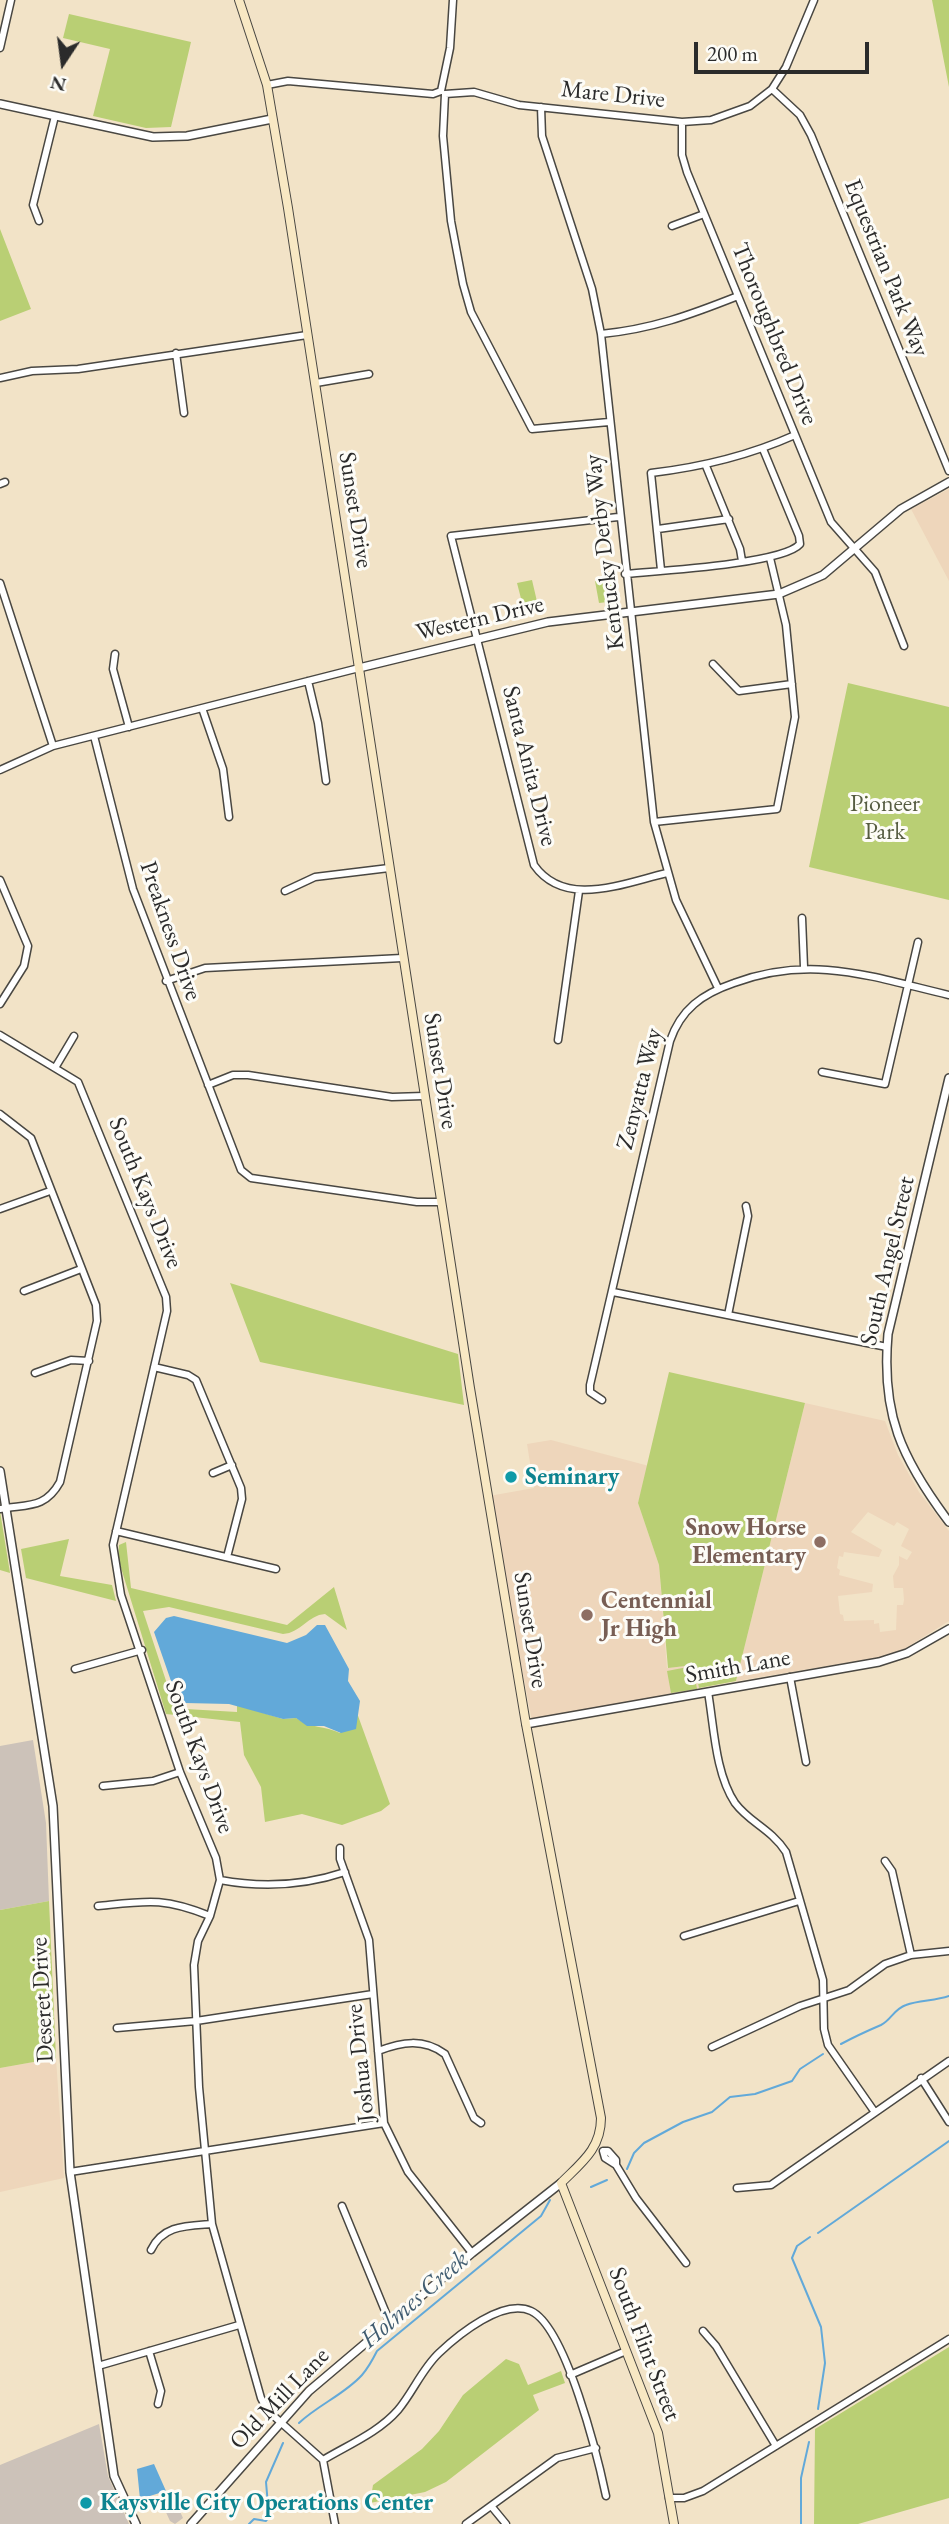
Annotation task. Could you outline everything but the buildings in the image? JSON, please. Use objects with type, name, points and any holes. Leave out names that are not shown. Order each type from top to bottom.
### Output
[{"type":"main road","name":"Sunset Drive","points":[[239,0],[267,85],[316,383],[440,1202],[526,1724],[601,2118],[599,2149]]},
{"type":"main road","name":"Old Mill Lane","points":[[561,2183],[599,2149]]},
{"type":"main road","name":"South Flint Street","points":[[561,2183],[658,2433],[674,2524]]},
{"type":"street","points":[[0,48],[10,0]]},
{"type":"street","points":[[453,0],[450,48],[443,92],[444,148],[451,221],[471,312],[533,429],[609,422]]},
{"type":"street","points":[[772,89],[786,67],[814,0]]},
{"type":"street","name":"Mare Drive","points":[[267,85],[288,81],[433,94],[474,92],[541,107],[682,122],[711,120],[735,113],[772,89]]},
{"type":"street","name":"Equestrian Park Way","points":[[772,89],[800,115],[811,135],[949,471]]},
{"type":"street","points":[[0,104],[153,137],[187,136],[272,119]]},
{"type":"street","name":"Kentucky Derby Way","points":[[541,107],[541,136],[592,289],[601,334],[618,517],[654,822],[667,873],[718,988]]},
{"type":"street","points":[[39,221],[33,205],[55,116]]},
{"type":"street","name":"Thoroughbred Drive","points":[[682,122],[682,155],[831,522],[875,572],[904,646]]},
{"type":"street","points":[[672,226],[704,214]]},
{"type":"street","points":[[601,334],[638,331],[679,320],[738,296]]},
{"type":"street","points":[[0,378],[32,371],[78,369],[307,335]]},
{"type":"street","points":[[176,353],[184,412]]},
{"type":"street","points":[[316,383],[369,374]]},
{"type":"street","points":[[661,570],[651,473],[706,466],[763,449],[795,435]]},
{"type":"street","points":[[625,575],[770,558],[795,550],[800,544],[763,449]]},
{"type":"street","points":[[706,466],[729,519],[742,561]]},
{"type":"street","name":"Western Drive","points":[[0,770],[53,746],[548,622],[779,594],[823,575],[855,551],[901,509],[949,482]]},
{"type":"street","name":"Santa Anita Drive","points":[[579,891],[559,888],[543,877],[534,865],[451,536],[618,517]]},
{"type":"street","points":[[658,529],[729,519]]},
{"type":"street","points":[[654,822],[777,809],[795,717],[786,625],[770,558]]},
{"type":"street","points":[[0,583],[53,746]]},
{"type":"street","points":[[116,654],[113,669],[129,727]]},
{"type":"street","points":[[713,664],[730,685],[739,691],[792,684]]},
{"type":"street","points":[[308,681],[326,781]]},
{"type":"street","points":[[202,708],[223,769],[229,817]]},
{"type":"street","name":"Preakness Drive","points":[[94,736],[120,844],[166,981],[241,1170],[251,1178],[417,1202],[440,1202]]},
{"type":"street","points":[[285,891],[315,877],[389,868]]},
{"type":"street","points":[[558,1040],[579,891],[667,873]]},
{"type":"street","points":[[0,880],[28,946],[24,966],[0,1004]]},
{"type":"street","points":[[802,918],[804,967]]},
{"type":"street","points":[[822,1072],[885,1084],[918,942]]},
{"type":"street","points":[[166,981],[205,968],[402,958]]},
{"type":"street","name":"Zenyatta Way","points":[[602,1400],[590,1392],[590,1385],[676,1022],[687,1009],[718,988],[753,976],[804,967],[837,969],[949,995]]},
{"type":"street","name":"South Kays Drive","points":[[0,1035],[78,1082],[166,1297],[167,1311],[116,1531],[114,1563],[121,1595],[142,1650],[180,1772],[216,1858],[220,1880]]},
{"type":"street","points":[[55,1068],[74,1036]]},
{"type":"street","points":[[208,1085],[233,1075],[248,1075],[392,1097],[424,1096]]},
{"type":"street","name":"South Angel Street","points":[[949,1078],[887,1347],[885,1373],[893,1425],[909,1460],[949,1522]]},
{"type":"street","points":[[0,1114],[31,1138],[96,1305],[97,1321],[60,1482],[52,1497],[38,1504],[3,1509]]},
{"type":"street","points":[[0,1209],[50,1191]]},
{"type":"street","points":[[728,1315],[748,1216],[746,1206]]},
{"type":"street","points":[[24,1291],[81,1269]]},
{"type":"street","points":[[613,1292],[887,1347]]},
{"type":"street","points":[[35,1373],[71,1360],[89,1361]]},
{"type":"street","points":[[154,1367],[188,1375],[196,1380],[241,1488],[242,1499],[227,1557]]},
{"type":"street","points":[[212,1473],[232,1465]]},
{"type":"street","name":"Deseret Drive","points":[[0,1471],[3,1509],[53,1807],[70,2172],[114,2476],[136,2524]]},
{"type":"street","points":[[116,1531],[276,1569]]},
{"type":"street","name":"Smith Lane","points":[[526,1724],[790,1677],[907,1653],[949,1629]]},
{"type":"street","points":[[75,1669],[142,1650]]},
{"type":"street","points":[[790,1677],[806,1762]]},
{"type":"street","points":[[708,1692],[722,1773],[735,1802],[751,1819],[774,1834],[786,1852],[823,1980],[824,2029],[828,2045],[874,2111]]},
{"type":"street","points":[[103,1786],[153,1781],[180,1772]]},
{"type":"street","name":"Joshua Drive","points":[[340,1848],[345,1872],[369,1940],[384,2123],[408,2172],[472,2253]]},
{"type":"street","points":[[885,1861],[892,1871],[911,1955]]},
{"type":"street","points":[[335,2524],[323,2460],[279,2422],[261,2398],[212,2224],[194,1965],[198,1941],[210,1916],[220,1880],[271,1886],[325,1879],[345,1872]]},
{"type":"street","points":[[98,1906],[157,1900],[178,1903],[210,1916]]},
{"type":"street","points":[[684,1936],[799,1901]]},
{"type":"street","points":[[712,2047],[824,1998],[849,1990],[885,1964],[911,1955],[949,1951]]},
{"type":"street","points":[[117,2028],[196,2021],[373,1994]]},
{"type":"street","points":[[378,2051],[400,2043],[416,2042],[445,2054],[474,2118],[481,2123]]},
{"type":"street","points":[[737,2188],[771,2185],[949,2061]]},
{"type":"street","points":[[921,2078],[949,2122]]},
{"type":"street","points":[[70,2172],[384,2123]]},
{"type":"street","points":[[599,2149],[608,2151],[617,2160],[617,2165],[636,2197],[686,2263]]},
{"type":"street","name":"Old Mill Lane","points":[[191,2524],[309,2391],[472,2253],[561,2183]]},
{"type":"street","points":[[342,2206],[390,2323]]},
{"type":"street","points":[[151,2250],[157,2238],[166,2231],[212,2224]]},
{"type":"street","points":[[323,2460],[382,2426],[398,2410],[439,2353],[493,2312],[510,2308],[531,2311],[548,2326],[570,2375],[596,2448],[606,2496]]},
{"type":"street","points":[[98,2366],[239,2325]]},
{"type":"street","points":[[703,2331],[716,2346],[776,2446]]},
{"type":"street","points":[[669,2498],[684,2498],[703,2491],[949,2339]]},
{"type":"street","points":[[149,2351],[161,2391],[158,2404]]},
{"type":"street","points":[[570,2375],[626,2351]]},
{"type":"street","points":[[466,2524],[557,2458],[596,2448]]},
{"type":"street","points":[[492,2507],[506,2524]]},
{"type":"shaded area","points":[[949,489],[949,581],[911,509]]},
{"type":"shaded area","name":"Snow Horse Elementary","points":[[805,1403],[885,1421],[898,1455],[919,1492],[949,1531],[949,1621],[904,1649],[882,1657],[736,1681]],"holes":[[[868,1512],[894,1526],[897,1522],[909,1529],[901,1546],[912,1552],[907,1560],[899,1556],[899,1565],[893,1576],[894,1588],[903,1588],[904,1600],[903,1605],[897,1605],[896,1630],[880,1632],[879,1623],[874,1624],[874,1620],[844,1621],[843,1615],[840,1614],[838,1596],[872,1592],[873,1584],[839,1575],[839,1556],[843,1557],[844,1552],[879,1557],[882,1550],[851,1532]]]},
{"type":"shaded area","name":"Centennial Jr High","points":[[551,1440],[649,1466],[638,1503],[659,1565],[667,1668],[694,1665],[699,1688],[532,1721],[489,1496],[534,1488],[527,1444]]},
{"type":"shaded area","points":[[33,1740],[46,1823],[49,1901],[0,1910],[0,1746]]},
{"type":"shaded area","points":[[56,2058],[64,2178],[0,2192],[0,2068]]},
{"type":"shaded area","points":[[99,2424],[108,2476],[129,2524],[0,2524],[0,2465]]},
{"type":"shaded area","points":[[176,2503],[183,2518],[175,2524],[170,2521],[164,2508]]},
{"type":"green space","points":[[932,0],[949,0],[949,87]]},
{"type":"green space","points":[[69,14],[191,42],[171,127],[146,128],[93,116],[110,49],[63,38]]},
{"type":"green space","points":[[0,229],[31,309],[0,321]]},
{"type":"green space","points":[[613,579],[616,601],[599,603],[595,581]]},
{"type":"green space","points":[[532,580],[539,610],[525,614],[517,583]]},
{"type":"green space","name":"Pioneer Park","points":[[848,683],[949,707],[949,900],[809,867]]},
{"type":"green space","points":[[230,1283],[458,1354],[464,1405],[260,1362]]},
{"type":"green space","points":[[669,1372],[805,1403],[736,1681],[699,1688],[694,1665],[668,1668],[659,1565],[638,1503]]},
{"type":"green space","points":[[0,1511],[10,1573],[0,1570]]},
{"type":"green space","points":[[69,1539],[60,1576],[112,1585],[116,1601],[26,1578],[21,1549]]},
{"type":"green space","points":[[126,1542],[131,1588],[287,1625],[334,1587],[347,1630],[325,1614],[314,1617],[295,1631],[283,1634],[169,1607],[143,1611],[173,1702],[186,1709],[237,1712],[237,1705],[283,1719],[296,1718],[307,1724],[340,1733],[357,1713],[390,1804],[381,1811],[342,1825],[302,1814],[265,1822],[261,1787],[244,1755],[240,1722],[166,1714],[118,1558],[119,1545]]},
{"type":"green space","points":[[693,1666],[697,1689],[671,1693],[667,1671]]},
{"type":"green space","points":[[49,1901],[56,2058],[0,2068],[0,1910]]},
{"type":"green space","points":[[949,2347],[949,2498],[858,2524],[814,2524],[815,2429]]},
{"type":"green space","points":[[506,2359],[519,2364],[528,2385],[561,2371],[565,2383],[533,2395],[539,2410],[446,2482],[425,2492],[370,2503],[373,2485],[422,2449],[439,2431],[463,2395]]},
{"type":"water","points":[[174,1616],[287,1643],[306,1635],[317,1625],[325,1625],[349,1669],[348,1681],[360,1701],[356,1729],[341,1733],[324,1726],[307,1726],[296,1718],[283,1719],[229,1704],[185,1703],[171,1681],[154,1632],[166,1618]]},
{"type":"water","points":[[154,2464],[166,2491],[140,2499],[137,2469]]},
{"type":"waterway","name":"Holmes Creek","points":[[841,2044],[881,2025],[902,2007],[949,1996]]},
{"type":"waterway","name":"Holmes Creek","points":[[627,2169],[634,2153],[644,2143],[683,2122],[712,2112],[730,2097],[755,2094],[792,2081],[800,2069],[823,2054]]},
{"type":"waterway","points":[[818,2233],[949,2141]]},
{"type":"waterway","name":"Holmes Creek","points":[[591,2187],[607,2180]]},
{"type":"waterway","name":"Holmes Creek","points":[[299,2423],[355,2382],[377,2351],[541,2216],[550,2200]]},
{"type":"waterway","points":[[810,2237],[797,2246],[792,2258],[821,2327],[825,2363],[818,2409]]},
{"type":"waterway","points":[[801,2524],[801,2478],[809,2442]]},
{"type":"waterway","name":"Holmes Creek","points":[[249,2524],[254,2519],[266,2521],[269,2517],[266,2482],[283,2443]]},
{"type":"place","name":"Seminary","points":[[511,1477]]},
{"type":"place","name":"Snow Horse Elementary","points":[[820,1542]]},
{"type":"place","name":"Centennial Jr High","points":[[587,1615]]},
{"type":"place","name":"Kaysville City Operations Center","points":[[86,2503]]}]
